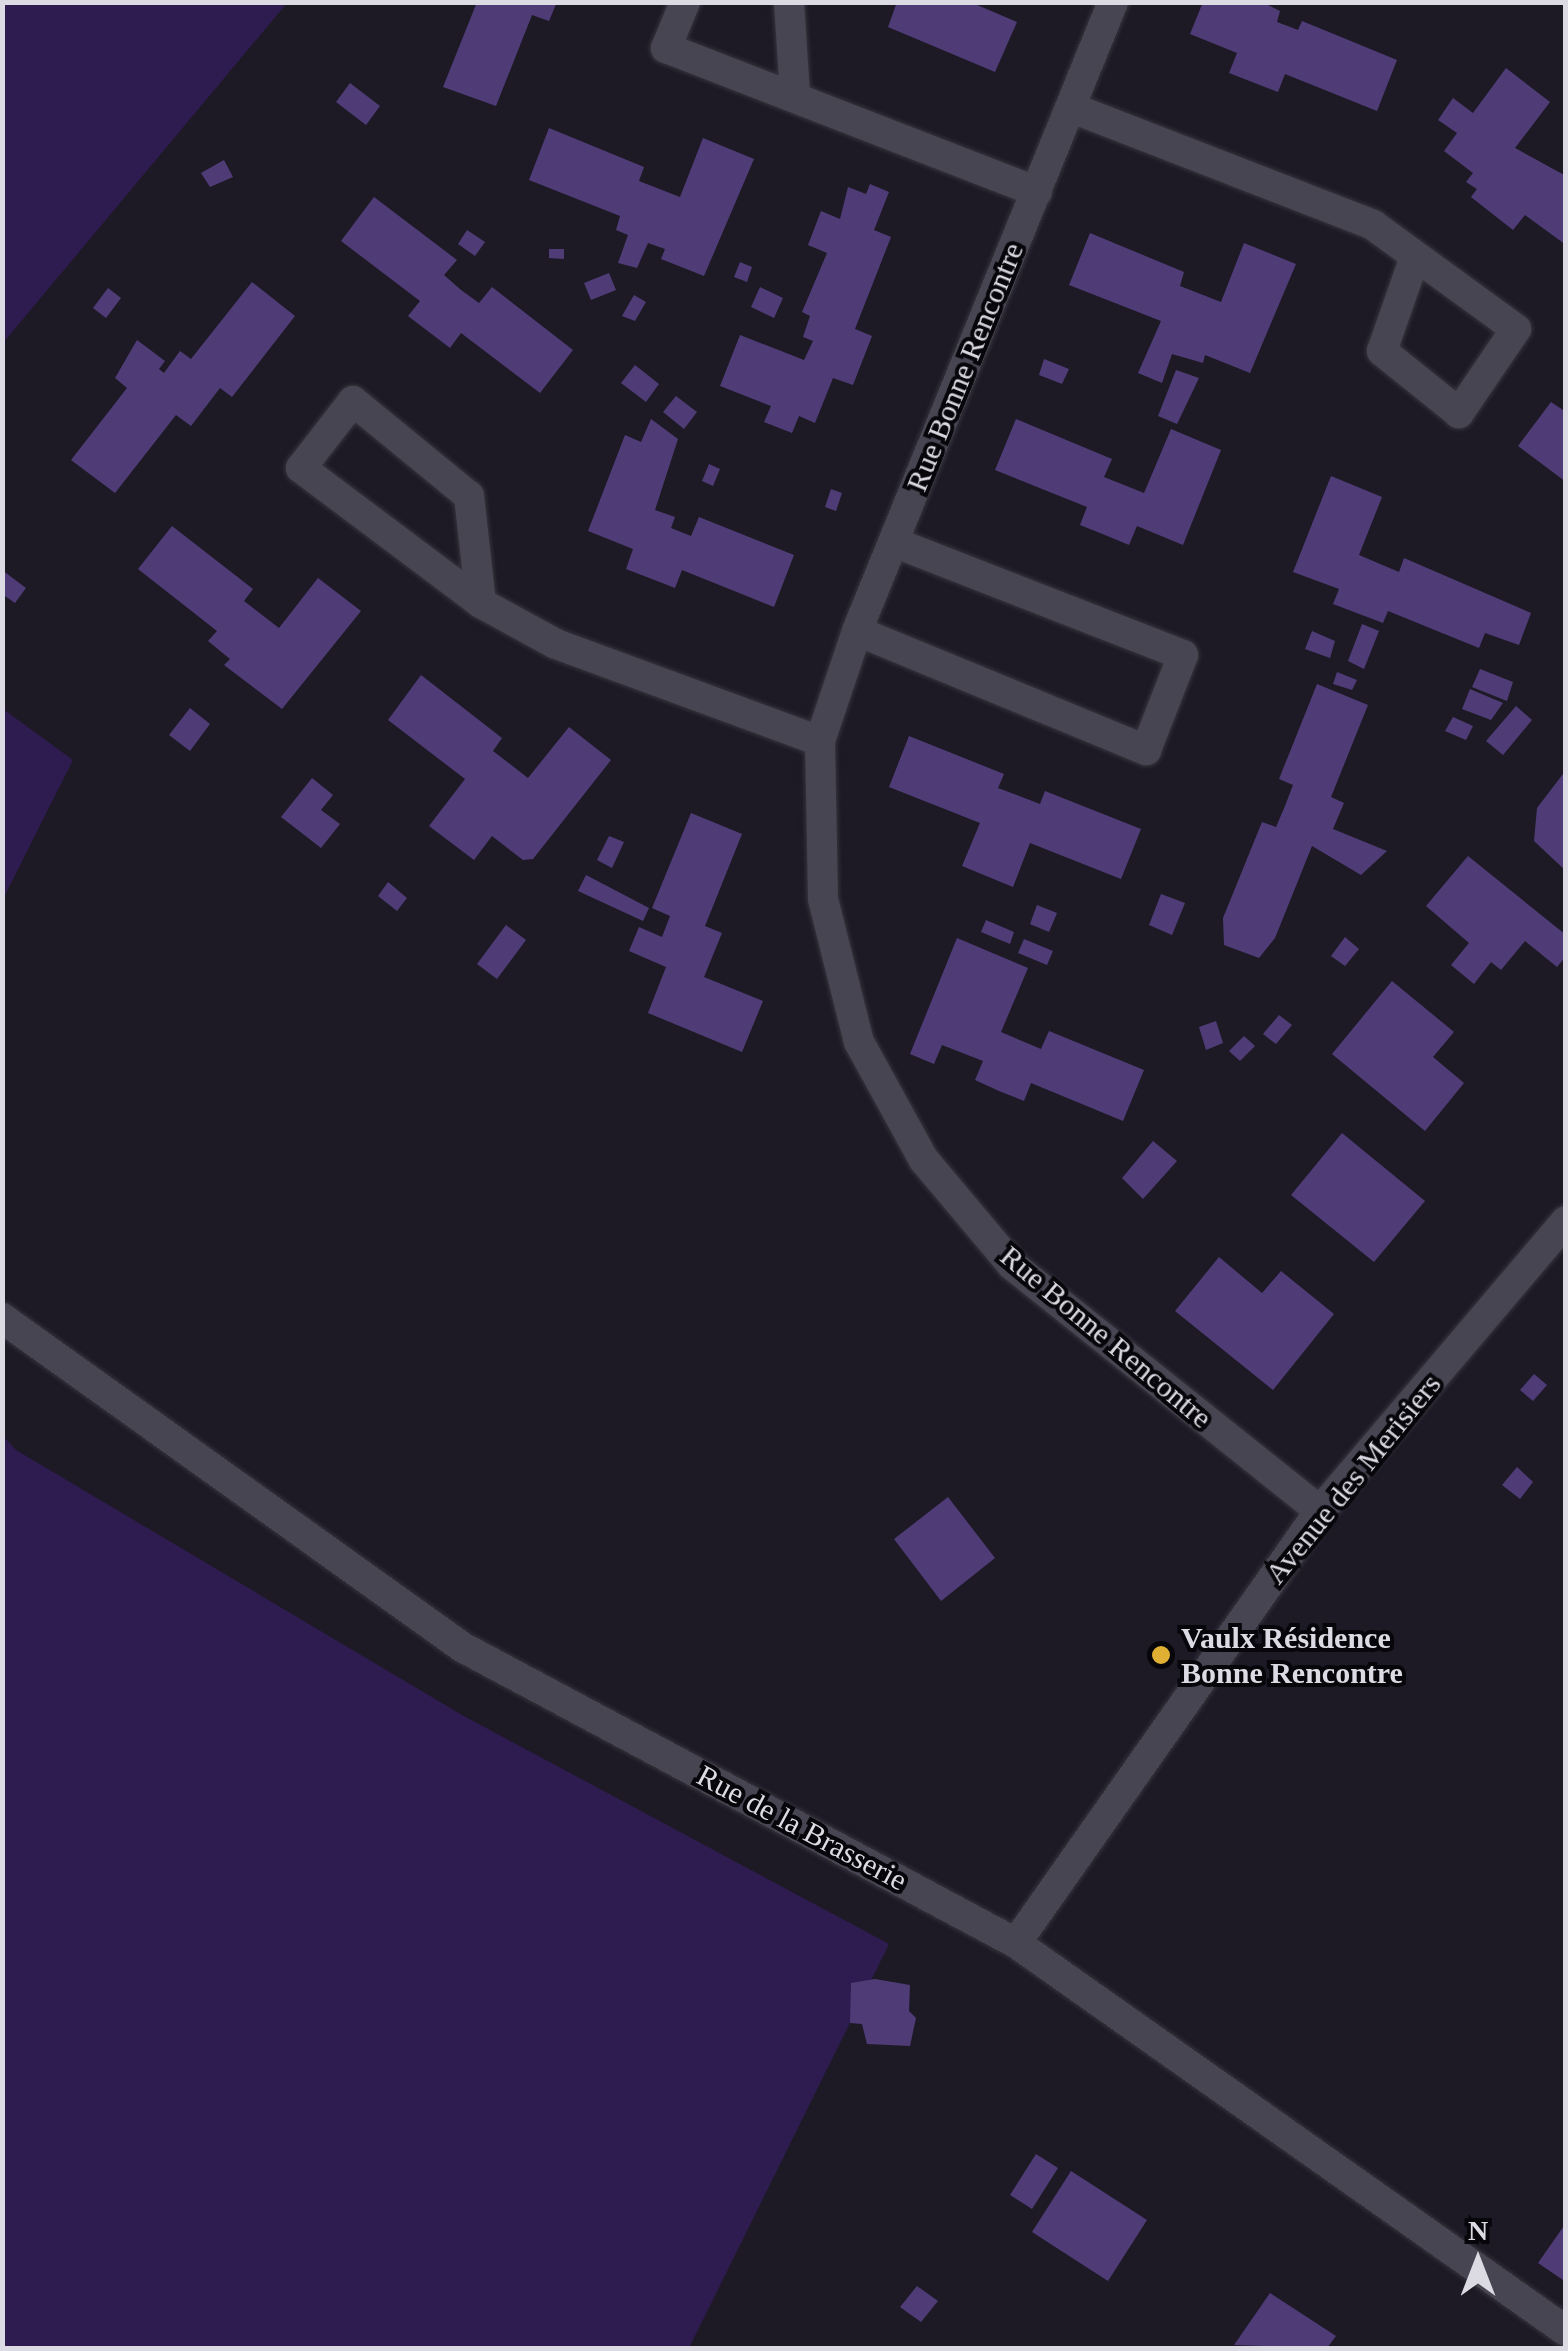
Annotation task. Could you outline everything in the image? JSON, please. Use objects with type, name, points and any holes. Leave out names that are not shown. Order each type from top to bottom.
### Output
[{"type":"street","points":[[684,2],[666,48],[1037,192]]},
{"type":"street","points":[[788,2],[796,96]]},
{"type":"street","name":"Rue Bonne Rencontre","points":[[1113,2],[857,632],[820,740],[824,899],[859,1042],[924,1160],[1012,1265],[1320,1511]]},
{"type":"street","points":[[1072,108],[1373,225],[1516,329],[1459,413],[1382,351],[1415,257]]},
{"type":"street","points":[[481,602],[469,496],[354,401],[301,468],[481,602],[556,644],[820,740]]},
{"type":"street","points":[[857,632],[1146,750],[1183,654],[894,542]]},
{"type":"street","name":"Avenue des Merisiers","points":[[1016,1943],[1320,1511],[1566,1222]]},
{"type":"street","name":"Rue de la Brasserie","points":[[2,1318],[29,1341],[462,1647],[1016,1943],[1566,2331]]},
{"type":"shaded area","points":[[2,3],[287,3],[3,343]]},
{"type":"shaded area","points":[[3,709],[73,760],[3,899]]},
{"type":"shaded area","points":[[2,1435],[16,1450],[462,1715],[889,1944],[689,2348],[3,2348]]},
{"type":"building","points":[[477,2],[557,2],[549,21],[532,15],[496,106],[443,87]]},
{"type":"building","points":[[897,2],[970,2],[1017,22],[995,72],[888,27]]},
{"type":"building","points":[[1203,2],[1262,2],[1280,11],[1277,22],[1298,30],[1302,21],[1397,60],[1377,111],[1285,74],[1278,92],[1229,73],[1237,53],[1190,34]]},
{"type":"building","points":[[1506,68],[1550,102],[1515,148],[1566,176],[1566,245],[1525,215],[1513,230],[1471,197],[1477,189],[1466,182],[1473,173],[1444,151],[1457,133],[1438,120],[1453,98],[1473,113]]},
{"type":"building","points":[[350,83],[380,106],[366,125],[336,102]]},
{"type":"building","points":[[549,128],[644,167],[639,181],[680,197],[703,138],[754,159],[704,276],[661,259],[665,249],[648,243],[637,268],[618,263],[628,235],[616,230],[620,216],[529,180]]},
{"type":"building","points":[[224,160],[233,177],[210,187],[201,173]]},
{"type":"building","points":[[870,184],[889,192],[874,230],[891,237],[855,329],[872,336],[853,385],[833,378],[815,423],[799,416],[792,433],[764,422],[771,406],[720,386],[740,335],[804,360],[813,341],[803,337],[810,316],[802,312],[827,253],[808,245],[821,211],[840,219],[848,187],[866,194]]},
{"type":"building","points":[[374,197],[457,260],[444,275],[461,290],[479,303],[492,287],[573,350],[540,393],[461,333],[450,348],[408,316],[420,301],[341,241]]},
{"type":"building","points":[[467,230],[485,242],[475,256],[458,244]]},
{"type":"building","points":[[1090,233],[1184,272],[1180,286],[1221,302],[1244,243],[1296,264],[1250,373],[1205,355],[1203,363],[1172,354],[1162,383],[1138,373],[1161,321],[1069,285]]},
{"type":"building","points":[[549,249],[564,249],[564,259],[549,258]]},
{"type":"building","points":[[740,262],[752,267],[747,282],[734,277]]},
{"type":"building","points":[[609,273],[616,290],[591,300],[584,283]]},
{"type":"building","points":[[252,282],[295,316],[232,397],[220,388],[191,426],[176,415],[115,493],[71,460],[127,388],[115,378],[137,340],[165,361],[159,369],[164,373],[180,351],[191,359]]},
{"type":"building","points":[[760,287],[783,298],[774,318],[751,307]]},
{"type":"building","points":[[108,288],[121,298],[106,318],[93,308]]},
{"type":"building","points":[[634,295],[646,302],[635,321],[622,316]]},
{"type":"building","points":[[1044,359],[1069,369],[1062,384],[1039,375]]},
{"type":"building","points":[[635,365],[659,384],[646,402],[621,383]]},
{"type":"building","points":[[1176,370],[1199,378],[1177,424],[1158,416]]},
{"type":"building","points":[[676,396],[697,412],[684,429],[663,412]]},
{"type":"building","points":[[1551,402],[1566,412],[1566,482],[1518,446]]},
{"type":"building","points":[[651,419],[678,439],[655,510],[675,517],[671,528],[691,536],[699,517],[794,555],[774,607],[682,570],[675,588],[626,569],[633,549],[588,531],[625,435],[641,442]]},
{"type":"building","points":[[1016,419],[1112,459],[1104,477],[1144,493],[1171,429],[1221,450],[1183,545],[1137,526],[1129,545],[1080,525],[1087,507],[995,470]]},
{"type":"building","points":[[709,464],[720,469],[713,486],[702,481]]},
{"type":"building","points":[[1331,476],[1382,497],[1359,555],[1399,572],[1404,558],[1531,613],[1519,645],[1485,633],[1479,648],[1388,611],[1383,623],[1333,604],[1339,589],[1293,572]]},
{"type":"building","points":[[831,489],[842,493],[836,511],[825,507]]},
{"type":"building","points":[[172,526],[253,589],[244,601],[279,628],[318,578],[361,611],[282,709],[224,665],[230,659],[208,641],[217,631],[138,569]]},
{"type":"building","points":[[2,570],[26,588],[15,603],[2,594]]},
{"type":"building","points":[[1362,624],[1379,631],[1364,669],[1348,661]]},
{"type":"building","points":[[1312,631],[1335,641],[1330,658],[1305,649]]},
{"type":"building","points":[[1480,669],[1513,682],[1507,701],[1472,687]]},
{"type":"building","points":[[1337,672],[1357,680],[1352,690],[1333,684]]},
{"type":"building","points":[[421,675],[502,738],[493,751],[528,778],[569,727],[611,760],[533,859],[523,860],[492,836],[474,860],[429,826],[465,779],[388,720]]},
{"type":"building","points":[[1317,684],[1368,705],[1331,797],[1344,803],[1333,829],[1387,851],[1361,875],[1312,846],[1275,938],[1259,958],[1224,945],[1223,918],[1262,822],[1276,827],[1285,806],[1293,785],[1279,779]]},
{"type":"building","points":[[1470,689],[1503,703],[1491,720],[1462,709]]},
{"type":"building","points":[[1516,706],[1532,720],[1503,755],[1486,741]]},
{"type":"building","points":[[190,708],[210,724],[190,751],[169,735]]},
{"type":"building","points":[[1453,717],[1473,726],[1466,740],[1445,731]]},
{"type":"building","points":[[909,736],[1004,774],[998,788],[1040,804],[1045,791],[1141,829],[1121,879],[1030,843],[1013,887],[962,866],[980,823],[889,787]]},
{"type":"building","points":[[1566,770],[1566,871],[1534,841],[1537,808]]},
{"type":"building","points":[[312,778],[333,795],[321,810],[340,824],[321,848],[281,817]]},
{"type":"building","points":[[691,813],[742,834],[705,926],[722,933],[704,977],[763,1001],[742,1052],[648,1013],[666,967],[629,951],[639,927],[662,937],[670,916],[652,908]]},
{"type":"building","points":[[609,836],[624,842],[612,868],[597,860]]},
{"type":"building","points":[[1468,856],[1566,935],[1566,956],[1557,967],[1525,941],[1501,970],[1491,962],[1474,984],[1451,965],[1469,943],[1426,906]]},
{"type":"building","points":[[586,875],[649,908],[643,921],[578,891]]},
{"type":"building","points":[[388,882],[407,898],[397,911],[378,896]]},
{"type":"building","points":[[1161,894],[1185,903],[1172,935],[1149,925]]},
{"type":"building","points":[[1037,905],[1057,913],[1049,932],[1030,924]]},
{"type":"building","points":[[986,920],[1014,932],[1010,944],[981,932]]},
{"type":"building","points":[[506,925],[526,940],[497,979],[477,964]]},
{"type":"building","points":[[1345,937],[1359,949],[1345,966],[1331,956]]},
{"type":"building","points":[[957,938],[1028,968],[1001,1032],[1041,1049],[1049,1031],[1144,1070],[1123,1121],[1031,1083],[1024,1101],[999,1091],[975,1080],[983,1061],[942,1045],[934,1064],[910,1054]]},
{"type":"building","points":[[1024,939],[1053,951],[1047,965],[1018,953]]},
{"type":"building","points":[[1392,981],[1454,1032],[1433,1057],[1464,1083],[1425,1131],[1332,1054]]},
{"type":"building","points":[[1279,1015],[1292,1025],[1276,1044],[1263,1034]]},
{"type":"building","points":[[1216,1021],[1223,1043],[1206,1050],[1199,1027]]},
{"type":"building","points":[[1244,1036],[1255,1046],[1240,1061],[1229,1051]]},
{"type":"building","points":[[1342,1133],[1425,1201],[1374,1262],[1291,1195]]},
{"type":"building","points":[[1153,1141],[1177,1161],[1143,1199],[1122,1178]]},
{"type":"building","points":[[1219,1257],[1262,1293],[1281,1271],[1334,1314],[1273,1390],[1175,1311]]},
{"type":"building","points":[[1534,1374],[1547,1385],[1533,1401],[1520,1390]]},
{"type":"building","points":[[1517,1467],[1533,1482],[1520,1499],[1502,1485]]},
{"type":"building","points":[[948,1497],[995,1558],[941,1601],[894,1539]]},
{"type":"building","points":[[875,1979],[910,1985],[909,2011],[916,2018],[910,2046],[867,2044],[862,2024],[850,2023],[851,1983]]},
{"type":"building","points":[[1036,2154],[1058,2168],[1032,2209],[1010,2195]]},
{"type":"building","points":[[1071,2171],[1147,2220],[1108,2281],[1032,2232]]},
{"type":"building","points":[[1566,2223],[1566,2282],[1538,2263]]},
{"type":"building","points":[[917,2286],[938,2301],[921,2322],[900,2307]]},
{"type":"building","points":[[1270,2293],[1336,2336],[1327,2348],[1234,2345]]},
{"type":"place","name":"Vaulx Résidence Bonne Rencontre","points":[[1161,1655]]}]
